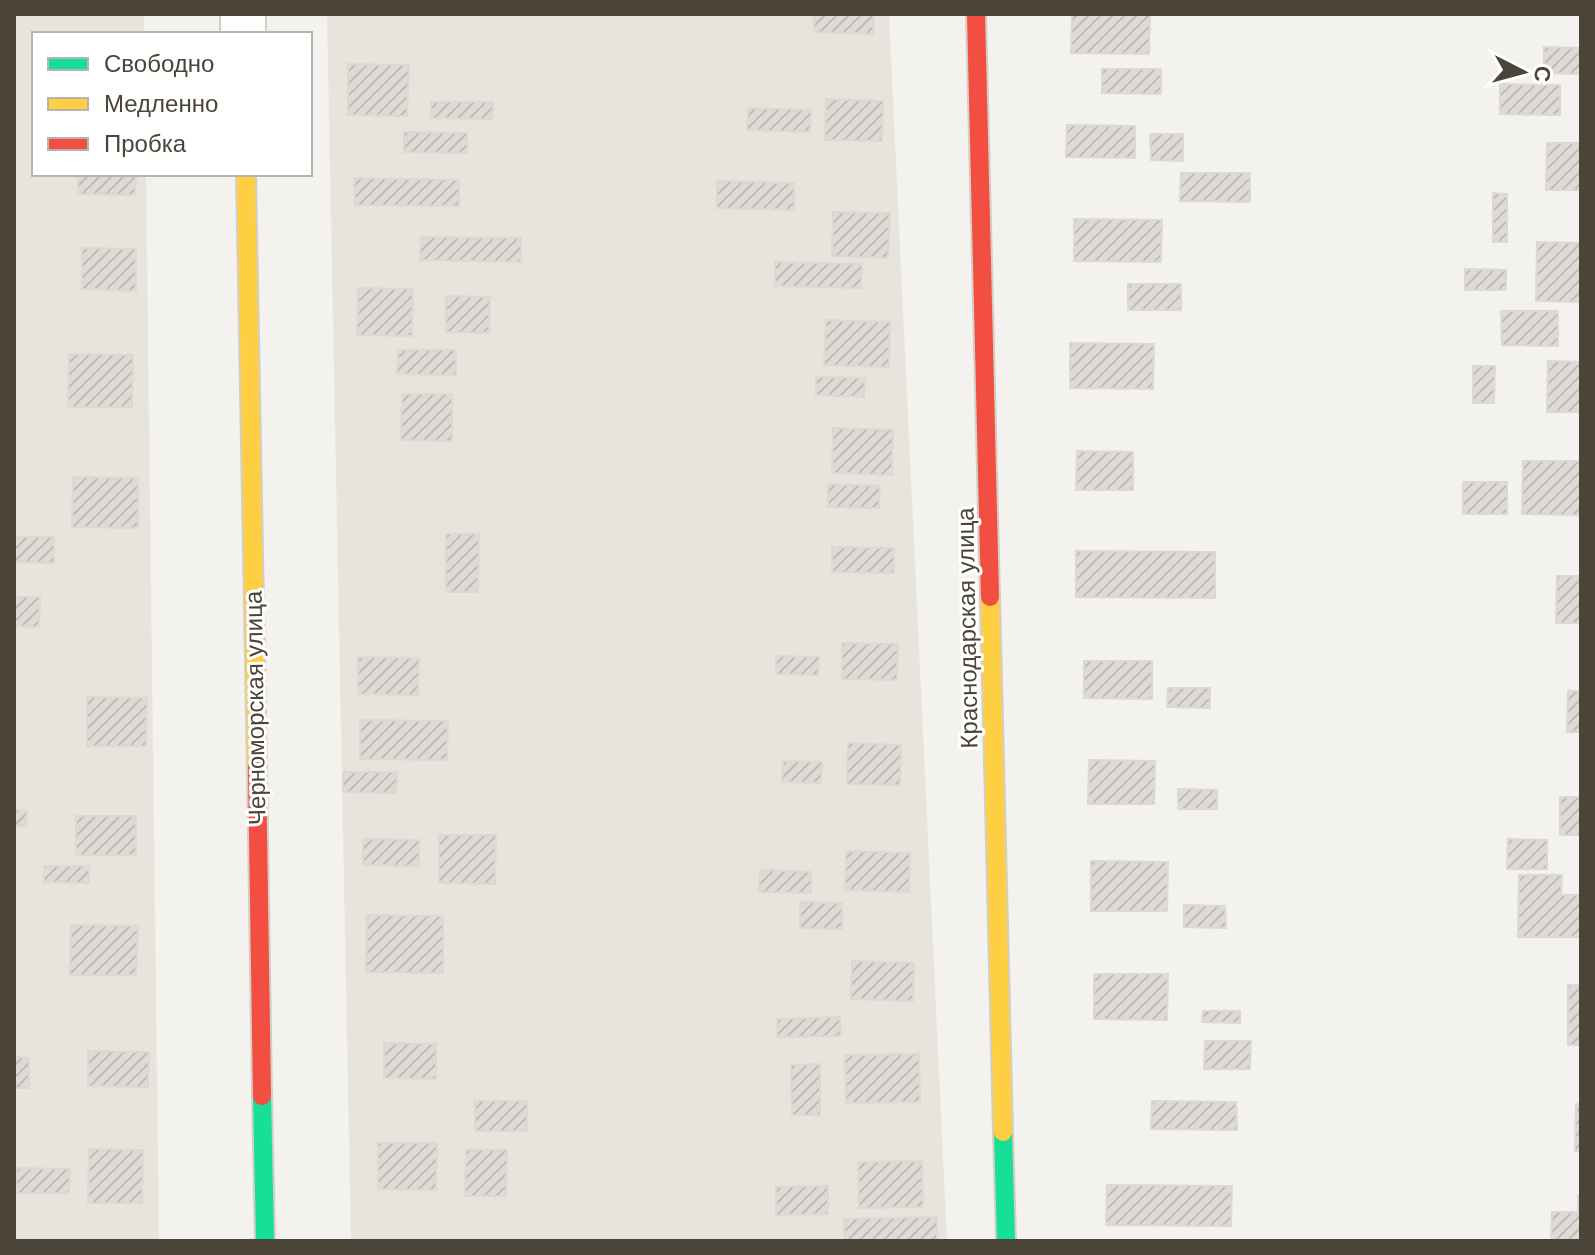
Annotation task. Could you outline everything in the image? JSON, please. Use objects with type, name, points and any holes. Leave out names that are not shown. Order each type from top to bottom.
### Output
[{"type":"street","name":"Краснодарская улица","points":[[976,14],[1006,1241]]},
{"type":"street","name":"Черноморская улица","points":[[246,176],[265,1241]]},
{"type":"shaded area","points":[[14,14],[144,14],[144,32],[32,32],[32,176],[146,176],[159,1241],[14,1241]]},
{"type":"shaded area","points":[[327,14],[889,14],[947,1241],[351,1241]]},
{"type":"building","points":[[814,14],[874,14],[873,34],[814,32]]},
{"type":"building","points":[[1072,14],[1150,14],[1149,54],[1071,53]]},
{"type":"building","points":[[1544,47],[1581,48],[1581,74],[1544,73]]},
{"type":"building","points":[[348,64],[409,65],[407,116],[348,115]]},
{"type":"building","points":[[1102,69],[1161,69],[1161,94],[1102,93]]},
{"type":"building","points":[[1500,84],[1560,85],[1560,115],[1500,114]]},
{"type":"building","points":[[826,99],[883,101],[882,141],[825,140]]},
{"type":"building","points":[[431,102],[493,102],[492,119],[431,118]]},
{"type":"building","points":[[748,108],[811,110],[810,132],[747,130]]},
{"type":"building","points":[[1067,125],[1135,126],[1135,158],[1066,157]]},
{"type":"building","points":[[404,132],[467,133],[467,153],[404,152]]},
{"type":"building","points":[[1150,134],[1183,134],[1183,161],[1151,160]]},
{"type":"building","points":[[1547,143],[1581,143],[1581,190],[1546,190]]},
{"type":"building","points":[[1181,173],[1250,173],[1250,202],[1180,201]]},
{"type":"building","points":[[78,176],[136,176],[135,195],[78,194]]},
{"type":"building","points":[[354,178],[459,180],[459,206],[355,205]]},
{"type":"building","points":[[717,181],[794,183],[794,210],[717,208]]},
{"type":"building","points":[[1493,193],[1507,194],[1507,242],[1493,242]]},
{"type":"building","points":[[833,212],[890,213],[888,258],[832,256]]},
{"type":"building","points":[[1074,219],[1162,220],[1161,262],[1074,261]]},
{"type":"building","points":[[421,237],[521,238],[521,262],[420,260]]},
{"type":"building","points":[[1537,242],[1581,243],[1581,302],[1536,301]]},
{"type":"building","points":[[82,248],[136,249],[136,291],[82,289]]},
{"type":"building","points":[[775,262],[862,264],[861,288],[775,286]]},
{"type":"building","points":[[1465,269],[1506,270],[1506,290],[1465,290]]},
{"type":"building","points":[[1128,284],[1181,284],[1181,310],[1128,310]]},
{"type":"building","points":[[358,288],[413,289],[412,336],[357,335]]},
{"type":"building","points":[[446,296],[490,297],[489,333],[446,332]]},
{"type":"building","points":[[1501,311],[1558,311],[1558,346],[1502,345]]},
{"type":"building","points":[[826,320],[890,322],[889,367],[824,365]]},
{"type":"building","points":[[1070,343],[1154,344],[1153,389],[1070,388]]},
{"type":"building","points":[[398,350],[456,350],[456,375],[397,374]]},
{"type":"building","points":[[69,354],[133,355],[132,407],[68,407]]},
{"type":"building","points":[[1548,361],[1581,362],[1581,412],[1547,412]]},
{"type":"building","points":[[1473,366],[1495,366],[1494,403],[1473,403]]},
{"type":"building","points":[[816,377],[865,378],[864,397],[816,395]]},
{"type":"building","points":[[402,394],[452,394],[452,441],[401,440]]},
{"type":"building","points":[[833,428],[893,430],[892,475],[832,473]]},
{"type":"building","points":[[1077,451],[1133,452],[1133,490],[1076,490]]},
{"type":"building","points":[[1523,461],[1581,461],[1581,515],[1522,514]]},
{"type":"building","points":[[73,477],[138,478],[138,528],[72,527]]},
{"type":"building","points":[[1463,482],[1507,482],[1507,514],[1463,514]]},
{"type":"building","points":[[828,484],[880,486],[879,508],[828,507]]},
{"type":"building","points":[[446,534],[479,534],[478,592],[446,592]]},
{"type":"building","points":[[14,537],[54,537],[54,563],[14,562]]},
{"type":"building","points":[[832,547],[894,548],[894,573],[832,572]]},
{"type":"building","points":[[1076,551],[1215,552],[1215,598],[1076,597]]},
{"type":"building","points":[[1557,576],[1581,576],[1581,623],[1556,623]]},
{"type":"building","points":[[14,597],[40,597],[39,627],[14,626]]},
{"type":"building","points":[[842,643],[898,644],[897,680],[842,679]]},
{"type":"building","points":[[776,656],[819,657],[818,675],[776,674]]},
{"type":"building","points":[[358,657],[419,658],[418,695],[358,694]]},
{"type":"building","points":[[1084,661],[1152,661],[1152,699],[1084,698]]},
{"type":"building","points":[[1168,688],[1210,688],[1210,708],[1167,707]]},
{"type":"building","points":[[1568,691],[1581,691],[1581,732],[1567,732]]},
{"type":"building","points":[[87,697],[147,698],[146,746],[87,746]]},
{"type":"building","points":[[360,720],[448,721],[447,760],[360,759]]},
{"type":"building","points":[[848,743],[901,745],[900,785],[847,784]]},
{"type":"building","points":[[1089,760],[1155,761],[1154,804],[1088,804]]},
{"type":"building","points":[[783,761],[822,762],[821,783],[782,782]]},
{"type":"building","points":[[343,772],[397,772],[396,793],[343,792]]},
{"type":"building","points":[[1178,789],[1217,790],[1217,809],[1178,809]]},
{"type":"building","points":[[1560,797],[1581,797],[1581,835],[1560,835]]},
{"type":"building","points":[[14,810],[27,810],[26,826],[14,826]]},
{"type":"building","points":[[76,816],[136,816],[136,855],[76,855]]},
{"type":"building","points":[[439,835],[496,835],[495,884],[439,883]]},
{"type":"building","points":[[363,839],[419,840],[419,866],[363,865]]},
{"type":"building","points":[[1508,839],[1547,840],[1547,869],[1507,869]]},
{"type":"building","points":[[846,851],[910,853],[909,892],[845,890]]},
{"type":"building","points":[[1091,861],[1168,862],[1167,911],[1091,911]]},
{"type":"building","points":[[44,866],[89,866],[89,883],[44,882]]},
{"type":"building","points":[[760,870],[811,872],[811,893],[759,892]]},
{"type":"building","points":[[1519,875],[1562,875],[1561,895],[1581,895],[1581,937],[1518,937]]},
{"type":"building","points":[[800,902],[842,903],[842,929],[800,928]]},
{"type":"building","points":[[1184,905],[1225,906],[1226,928],[1184,927]]},
{"type":"building","points":[[367,915],[443,916],[443,973],[366,972]]},
{"type":"building","points":[[71,925],[138,926],[136,975],[70,975]]},
{"type":"building","points":[[852,961],[914,963],[913,1001],[851,999]]},
{"type":"building","points":[[1094,974],[1168,974],[1167,1020],[1094,1019]]},
{"type":"building","points":[[1568,985],[1581,985],[1581,1045],[1568,1045]]},
{"type":"building","points":[[1203,1011],[1240,1011],[1240,1023],[1202,1022]]},
{"type":"building","points":[[840,1017],[841,1036],[777,1037],[777,1019]]},
{"type":"building","points":[[1205,1041],[1251,1041],[1250,1069],[1204,1069]]},
{"type":"building","points":[[384,1043],[436,1044],[436,1079],[384,1078]]},
{"type":"building","points":[[88,1051],[149,1052],[148,1087],[88,1086]]},
{"type":"building","points":[[919,1054],[920,1102],[846,1103],[845,1055]]},
{"type":"building","points":[[14,1057],[29,1058],[29,1088],[14,1088]]},
{"type":"building","points":[[820,1064],[820,1115],[792,1115],[791,1065]]},
{"type":"building","points":[[475,1101],[527,1101],[527,1131],[475,1131]]},
{"type":"building","points":[[1152,1101],[1236,1102],[1237,1130],[1151,1129]]},
{"type":"building","points":[[1576,1104],[1581,1105],[1581,1151],[1575,1151]]},
{"type":"building","points":[[378,1143],[437,1143],[436,1190],[378,1189]]},
{"type":"building","points":[[89,1149],[143,1150],[142,1203],[88,1203]]},
{"type":"building","points":[[466,1150],[507,1150],[506,1196],[465,1196]]},
{"type":"building","points":[[922,1161],[923,1207],[859,1208],[858,1162]]},
{"type":"building","points":[[16,1168],[70,1169],[69,1193],[16,1193]]},
{"type":"building","points":[[1107,1185],[1232,1186],[1231,1226],[1106,1225]]},
{"type":"building","points":[[828,1186],[828,1214],[776,1215],[776,1187]]},
{"type":"building","points":[[1578,1195],[1581,1195],[1581,1241],[1551,1241],[1552,1212],[1578,1212]]},
{"type":"building","points":[[937,1217],[937,1241],[845,1241],[844,1219]]},
{"type":"traffic: fast","points":[[262,1096],[265,1241]]},
{"type":"traffic: fast","points":[[1003,1132],[1006,1241]]},
{"type":"traffic: slow","points":[[246,176],[257,768]]},
{"type":"traffic: slow","points":[[990,597],[1003,1132]]},
{"type":"traffic: jam","points":[[976,14],[990,597]]},
{"type":"traffic: jam","points":[[257,768],[262,1096]]}]
